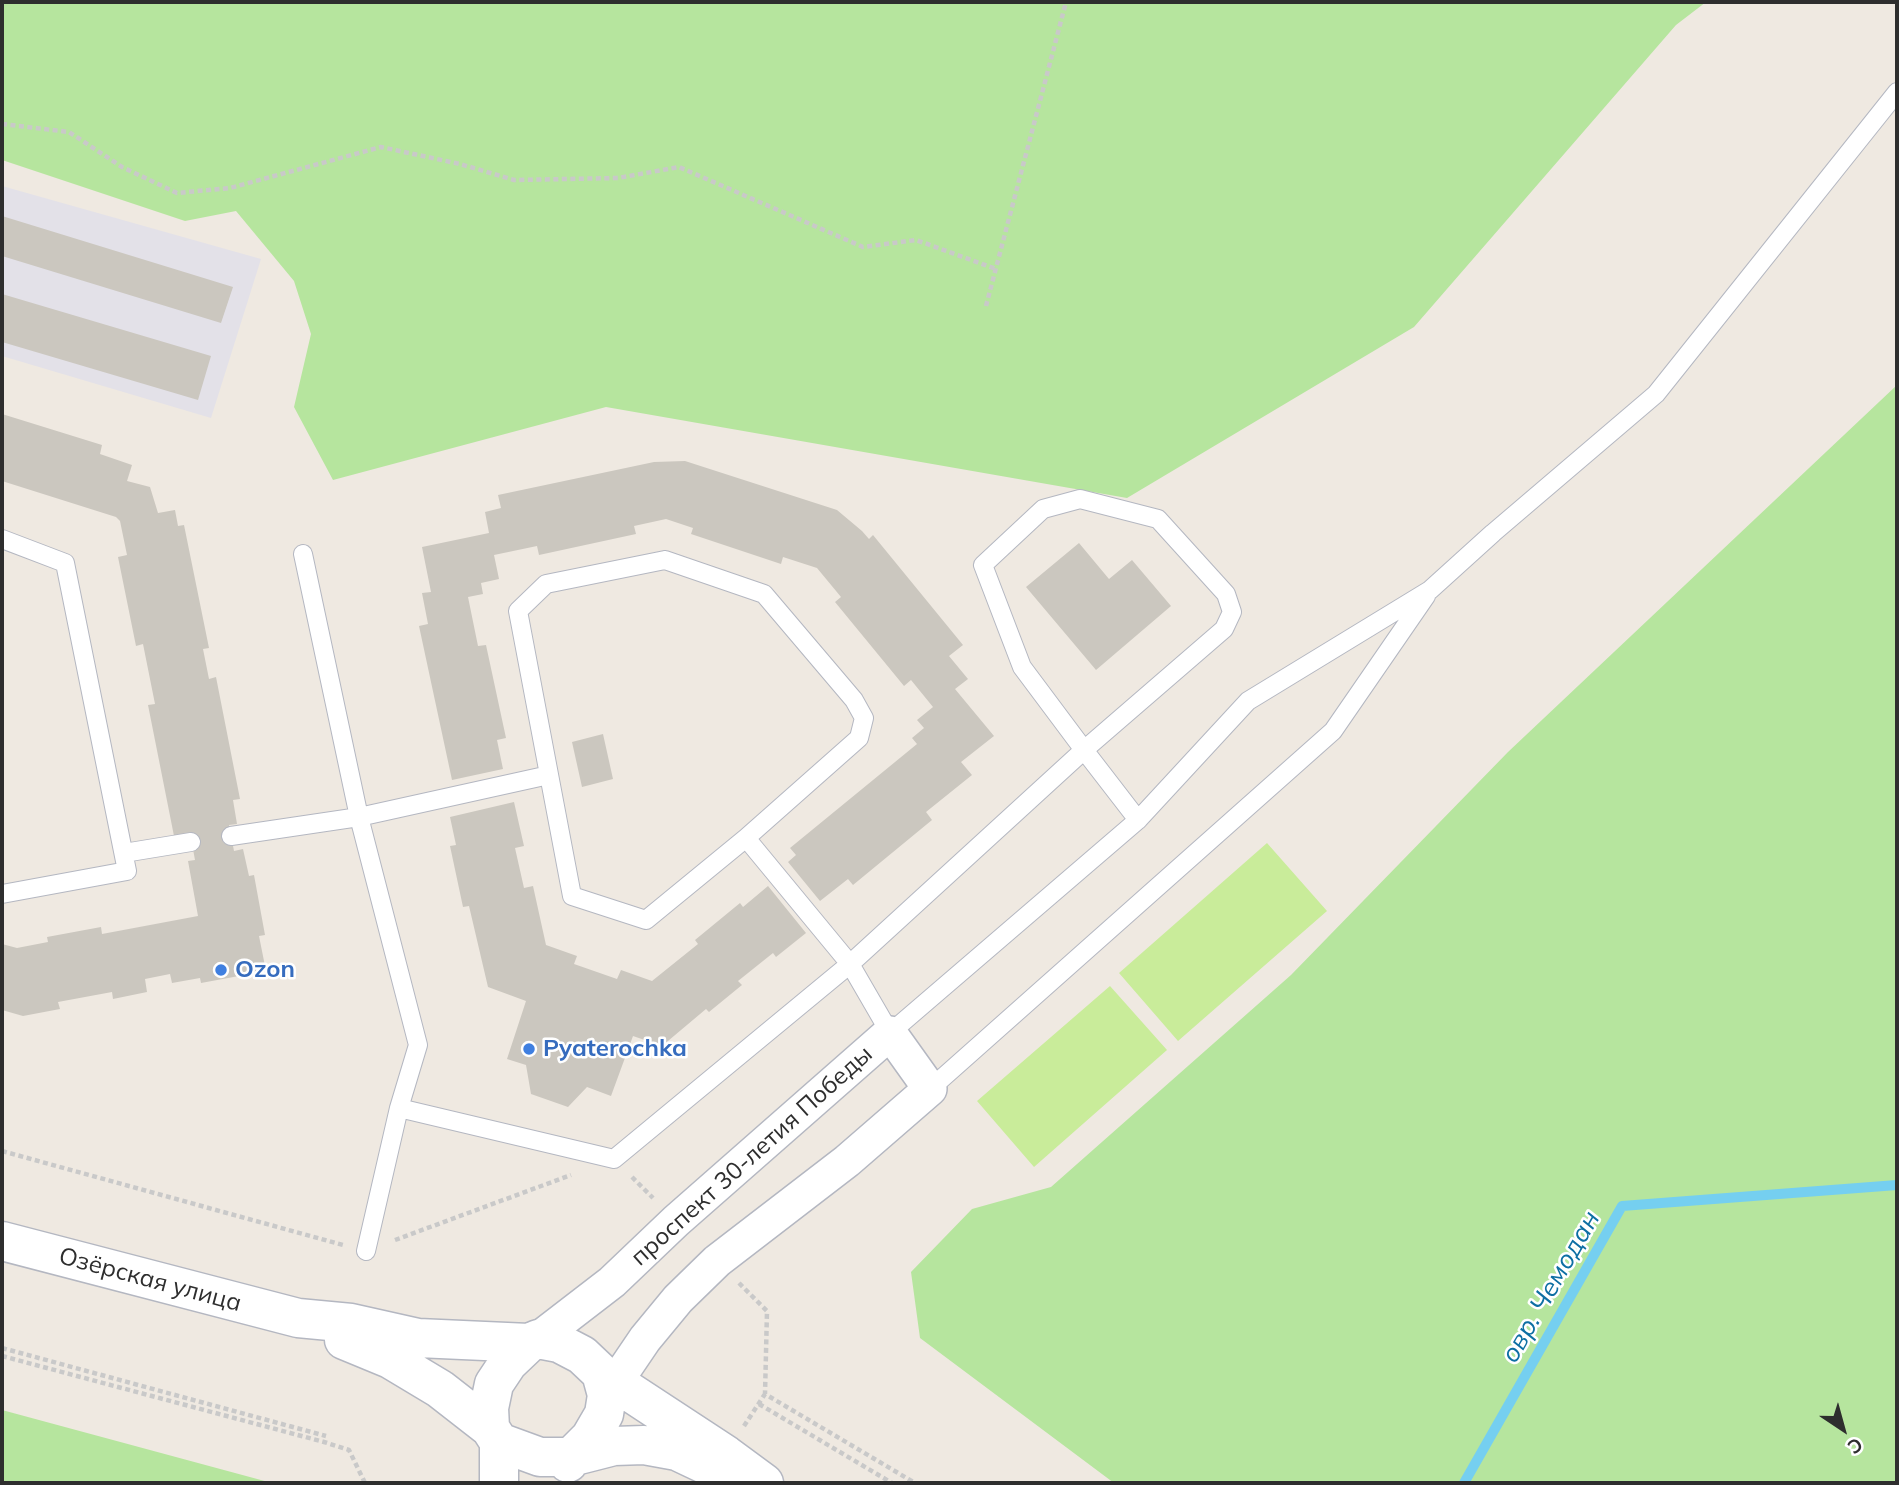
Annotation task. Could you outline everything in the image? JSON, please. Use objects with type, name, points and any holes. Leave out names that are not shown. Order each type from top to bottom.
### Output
[{"type":"main road","name":"Озёрская улица","points":[[2,1241],[298,1318],[351,1323],[418,1338],[533,1341]]},
{"type":"main road","name":"Озёрская улица","points":[[298,1318],[390,1359],[440,1389],[495,1435]]},
{"type":"main road","points":[[499,1483],[495,1435],[489,1408],[494,1384],[508,1363],[533,1341],[559,1343],[582,1355],[608,1383],[726,1455],[764,1483]]},
{"type":"main road","points":[[564,1470],[590,1438],[604,1414],[608,1383]]},
{"type":"main road","points":[[495,1435],[564,1470]]},
{"type":"main road","points":[[564,1470],[614,1446],[644,1445],[677,1451],[751,1483]]},
{"type":"street","name":"проспект 30-летия Победы","points":[[533,1341],[612,1282],[676,1221],[890,1033],[930,1089]]},
{"type":"street","points":[[608,1383],[678,1299],[717,1261],[847,1161],[930,1089]]},
{"type":"lane","points":[[746,838],[850,964],[890,1033],[1138,820],[1248,701],[1430,590],[1656,394],[1897,92]]},
{"type":"lane","points":[[399,1108],[614,1159],[850,964],[1084,750],[1224,629],[1232,611],[1226,594],[1158,519],[1080,499],[1043,509],[984,565],[1022,667],[1084,750],[1138,820]]},
{"type":"lane","points":[[2,539],[65,563],[127,871],[2,894]]},
{"type":"lane","points":[[303,554],[359,817],[418,1045],[399,1108],[366,1251]]},
{"type":"lane","points":[[665,560],[764,594],[854,700],[864,718],[859,738],[746,838],[646,920],[572,897],[518,611],[546,584],[665,560]]},
{"type":"lane","points":[[930,1089],[1333,731],[1430,590]]},
{"type":"lane","points":[[231,836],[359,817],[549,775]]},
{"type":"lane","points":[[124,853],[191,842]]},
{"type":"path","points":[[986,306],[1066,2]]},
{"type":"path","points":[[2,124],[69,132],[122,167],[177,193],[230,188],[381,147],[460,164],[514,180],[618,178],[679,167],[863,247],[916,240],[996,269]]},
{"type":"path","points":[[2,1151],[366,1251],[614,1159],[676,1221]]},
{"type":"path","points":[[717,1261],[767,1311],[765,1394],[915,1483]]},
{"type":"path","points":[[2,1348],[326,1436]]},
{"type":"path","points":[[2,1356],[349,1450],[366,1483]]},
{"type":"path","points":[[759,1404],[892,1483]]},
{"type":"shaded area","points":[[2,186],[261,259],[211,418],[2,356]]},
{"type":"green space","points":[[2,2],[1706,2],[1676,25],[1414,327],[1127,498],[606,407],[333,480],[294,407],[311,334],[294,281],[236,211],[185,221],[2,160]]},
{"type":"green space","points":[[1897,385],[1897,1483],[1114,1483],[920,1338],[911,1272],[972,1209],[1051,1187],[1291,975],[1508,752]]},
{"type":"green space","points":[[1267,843],[1327,911],[1178,1041],[1119,973]]},
{"type":"green space","points":[[1110,986],[1167,1050],[1034,1167],[977,1101]]},
{"type":"green space","points":[[2,1410],[272,1483],[2,1483]]},
{"type":"building","points":[[2,216],[233,287],[221,323],[2,256]]},
{"type":"building","points":[[2,294],[211,356],[198,400],[2,342]]},
{"type":"building","points":[[2,414],[102,445],[100,454],[132,465],[127,481],[150,487],[158,513],[175,510],[178,526],[184,525],[209,648],[203,649],[209,679],[216,677],[240,799],[233,800],[237,824],[229,825],[234,851],[243,849],[249,876],[254,875],[265,935],[259,936],[266,971],[201,983],[200,978],[172,983],[170,974],[145,979],[147,992],[113,999],[112,992],[58,1002],[60,1009],[23,1016],[2,1010],[2,944],[17,948],[48,942],[47,937],[101,927],[102,934],[198,916],[188,861],[195,860],[190,833],[174,836],[148,705],[155,704],[143,644],[136,646],[118,557],[127,555],[120,521],[116,517],[2,481]]},
{"type":"building","points":[[685,461],[837,510],[869,539],[873,535],[963,645],[949,656],[968,679],[955,689],[994,736],[961,762],[972,775],[926,812],[932,820],[853,885],[848,879],[820,901],[788,862],[796,855],[790,848],[917,744],[912,738],[924,728],[917,720],[933,707],[911,680],[904,686],[835,602],[841,597],[817,568],[783,557],[781,564],[691,534],[693,528],[666,519],[634,526],[636,534],[539,555],[537,546],[494,555],[499,579],[481,583],[483,594],[468,597],[478,646],[486,645],[506,738],[497,740],[503,769],[452,780],[419,626],[428,624],[422,593],[431,592],[422,547],[489,533],[485,512],[501,508],[498,495],[654,462]]},
{"type":"building","points":[[1079,543],[1109,579],[1132,560],[1171,606],[1096,670],[1026,587]]},
{"type":"building","points":[[603,734],[613,779],[582,787],[572,742]]},
{"type":"building","points":[[514,802],[524,846],[515,848],[524,888],[533,886],[546,945],[577,956],[574,964],[617,979],[621,970],[652,981],[698,944],[695,940],[740,903],[743,907],[768,886],[806,933],[776,957],[773,953],[738,981],[742,985],[709,1012],[706,1009],[662,1046],[633,1036],[611,1096],[587,1087],[568,1107],[531,1094],[526,1065],[507,1059],[526,1001],[488,987],[469,906],[463,907],[450,846],[456,845],[450,817]]},
{"type":"waterway","name":"овр. Чемодан","points":[[1464,1483],[1622,1206],[1897,1185]]},
{"type":"place","name":"Ozon","points":[[221,970]]},
{"type":"place","name":"Pyaterochka","points":[[529,1049]]}]
